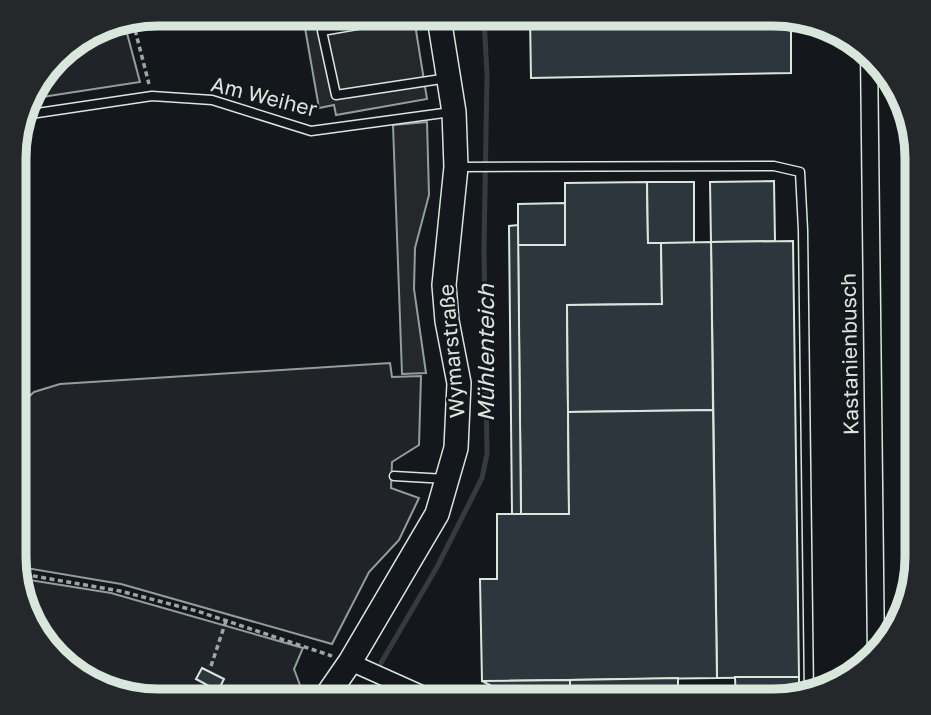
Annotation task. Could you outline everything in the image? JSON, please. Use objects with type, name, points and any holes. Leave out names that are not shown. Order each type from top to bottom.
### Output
[{"type":"main road","name":"Wymarstraße","points":[[332,688],[437,514],[449,479],[459,429],[459,383],[444,285],[464,167],[440,26]]},
{"type":"street","name":"Kastanienbusch","points":[[869,69],[876,639]]},
{"type":"street","points":[[350,662],[409,688]]},
{"type":"lane","points":[[349,26],[322,31],[337,95],[449,78]]},
{"type":"lane","name":"Am Weiher","points":[[34,114],[152,96],[212,100],[311,131],[454,112]]},
{"type":"lane","points":[[464,167],[774,166],[800,172],[809,684]]},
{"type":"lane","points":[[394,476],[449,479]]},
{"type":"path","points":[[135,29],[152,96]]},
{"type":"path","points":[[27,575],[120,591],[226,621],[350,662]]},
{"type":"path","points":[[211,666],[226,621]]},
{"type":"shaded area","points":[[415,26],[427,99],[336,115],[334,105],[319,108],[305,28]]},
{"type":"shaded area","points":[[126,31],[140,82],[41,97],[71,59],[92,44]]},
{"type":"shaded area","points":[[427,122],[429,195],[415,248],[414,289],[426,373],[402,374],[393,125]]},
{"type":"shaded area","points":[[390,363],[392,377],[421,376],[419,445],[392,462],[391,488],[419,498],[399,540],[369,572],[332,644],[121,584],[27,568],[27,399],[34,392],[60,384]]},
{"type":"shaded area","points":[[28,580],[111,593],[303,648],[294,669],[301,688],[150,688],[108,679],[71,656],[59,644],[36,607]]},
{"type":"building","points":[[530,27],[791,28],[791,73],[531,78]]},
{"type":"building","points":[[774,181],[775,241],[711,242],[710,182]]},
{"type":"building","points":[[647,182],[648,243],[661,243],[662,304],[567,305],[569,514],[521,514],[518,245],[565,245],[565,183]]},
{"type":"building","points":[[647,182],[694,182],[694,243],[648,243]]},
{"type":"building","points":[[565,203],[565,245],[518,245],[518,204]]},
{"type":"building","points":[[518,225],[521,514],[512,514],[509,226]]},
{"type":"building","points":[[793,241],[799,677],[717,678],[711,242]]},
{"type":"building","points":[[711,242],[713,410],[568,412],[567,305],[662,304],[661,243]]},
{"type":"building","points":[[713,410],[717,678],[482,681],[480,579],[497,579],[497,514],[569,514],[568,412]]},
{"type":"building","points":[[202,668],[224,679],[219,688],[213,688],[196,679]]},
{"type":"building","points":[[735,677],[799,677],[799,686],[790,688],[735,689]]},
{"type":"building","points":[[678,678],[678,689],[570,689],[570,680]]},
{"type":"building","points":[[570,680],[570,689],[496,689],[482,681]]},
{"type":"waterway","name":"Mühlenteich","points":[[381,663],[437,567],[482,478],[487,454],[484,248],[487,75],[484,27]]}]
